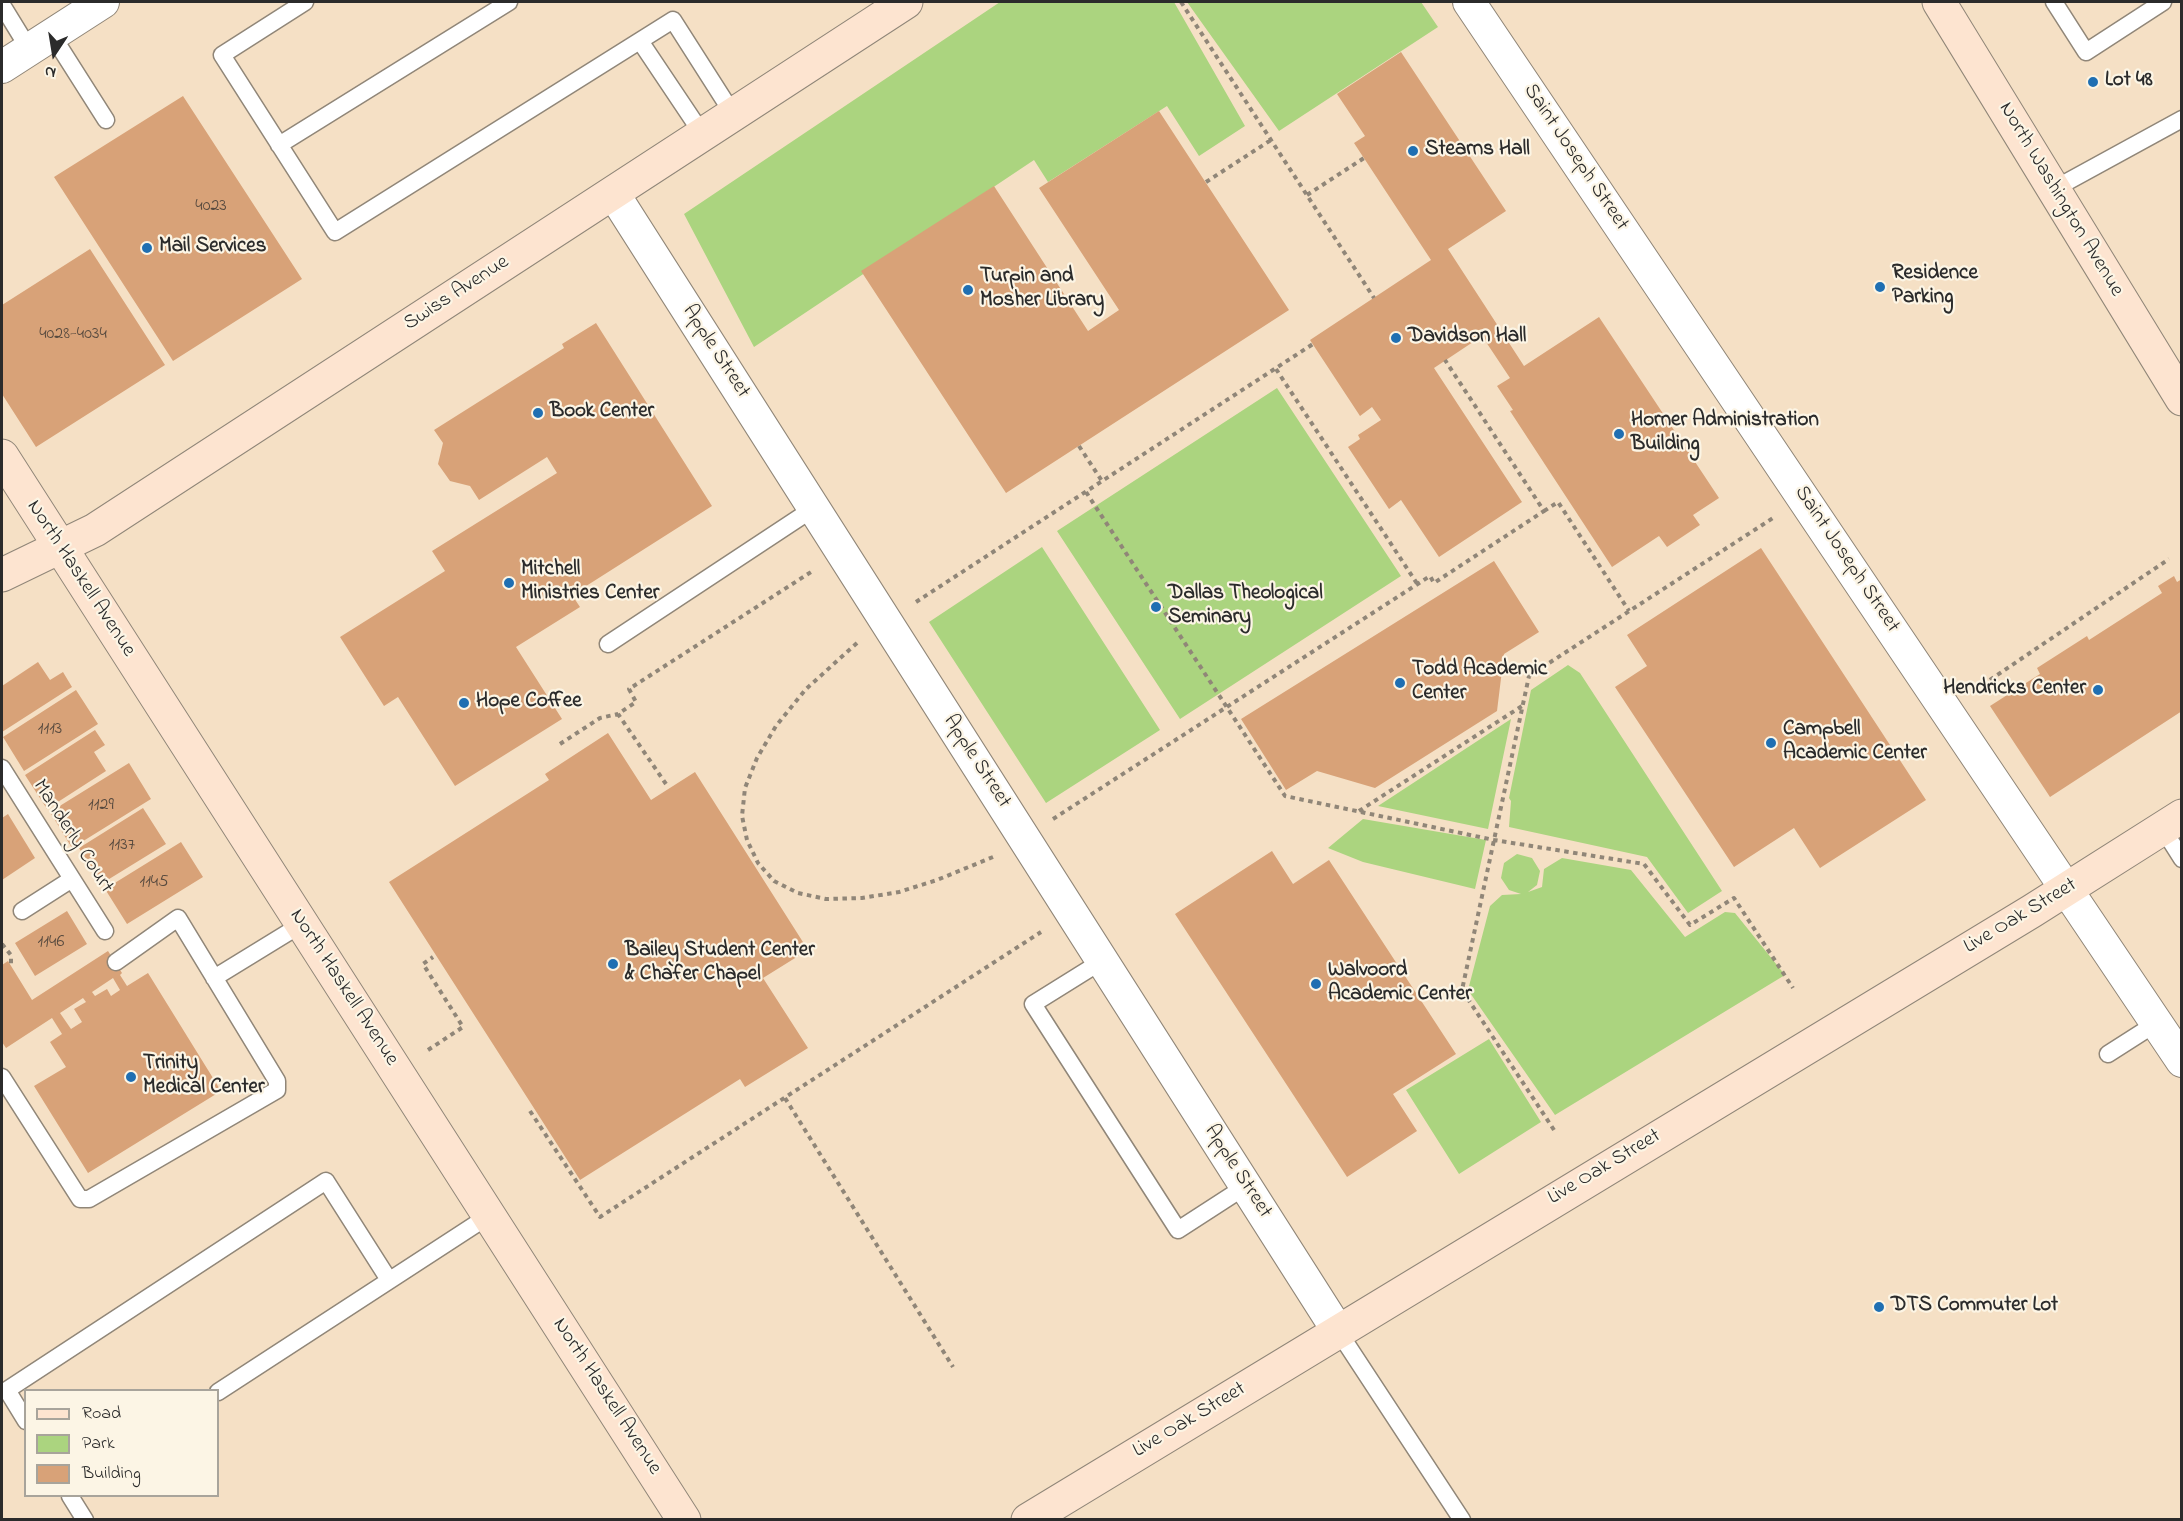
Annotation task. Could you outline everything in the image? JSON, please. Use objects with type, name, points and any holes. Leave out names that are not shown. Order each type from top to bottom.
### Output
[{"type":"street","points":[[2,67],[103,2]]},
{"type":"street","name":"Swiss Avenue","points":[[2,575],[95,530],[906,2]]},
{"type":"street","name":"Saint Joseph Street","points":[[1469,2],[2181,1061]]},
{"type":"street","name":"North Washington Avenue","points":[[1939,2],[2181,399]]},
{"type":"street","name":"Apple Street","points":[[614,193],[814,508],[874,630],[1011,845],[1102,960],[1338,1331]]},
{"type":"street","name":"North Haskell Avenue","points":[[2,456],[58,547],[490,1215],[684,1520]]},
{"type":"street","name":"Live Oak Street","points":[[1039,1517],[1338,1331],[2066,890],[2172,822]]},
{"type":"lane","points":[[306,2],[222,55],[335,232],[674,20],[734,114]]},
{"type":"lane","points":[[279,145],[510,2]]},
{"type":"lane","points":[[2054,2],[2086,52],[2163,2]]},
{"type":"lane","points":[[2,5],[40,42],[106,120]]},
{"type":"lane","points":[[640,41],[703,135]]},
{"type":"lane","points":[[2054,189],[2181,119]]},
{"type":"lane","points":[[608,644],[814,508]]},
{"type":"lane","name":"Manderly Court","points":[[2,768],[105,931]]},
{"type":"lane","points":[[2172,822],[2181,859]]},
{"type":"lane","points":[[22,911],[72,879]]},
{"type":"lane","points":[[2,1077],[80,1198],[89,1199],[277,1090],[277,1081],[178,918],[116,962]]},
{"type":"lane","points":[[214,978],[302,924]]},
{"type":"lane","points":[[1102,960],[1033,1004],[1178,1230],[1246,1186]]},
{"type":"lane","points":[[2108,1054],[2155,1024]]},
{"type":"lane","points":[[24,1417],[7,1390],[326,1181],[389,1280]]},
{"type":"lane","points":[[219,1391],[490,1215]]},
{"type":"lane","points":[[1338,1331],[1462,1520]]},
{"type":"lane","points":[[71,1497],[85,1520]]},
{"type":"path","points":[[1181,2],[1374,298]]},
{"type":"path","points":[[1206,182],[1271,140]]},
{"type":"path","points":[[1307,195],[1364,158]]},
{"type":"path","points":[[1313,344],[874,630],[806,689],[776,726],[757,758],[745,788],[742,816],[747,840],[758,863],[774,881],[798,893],[826,899],[862,898],[899,892],[937,880],[1011,845],[1430,576],[1434,583],[1558,502],[1629,611]]},
{"type":"path","points":[[1445,360],[1544,511]]},
{"type":"path","points":[[1275,369],[1418,585]]},
{"type":"path","points":[[1079,446],[1102,481]]},
{"type":"path","points":[[1086,492],[1284,796],[1494,840],[1644,864],[1690,925],[1734,898],[1793,988]]},
{"type":"path","points":[[1554,1130],[1462,990],[1529,676],[1776,516]]},
{"type":"path","points":[[1969,694],[2169,559]]},
{"type":"path","points":[[560,744],[600,718],[618,714],[636,702],[629,689],[816,568]]},
{"type":"path","points":[[1359,811],[1522,706]]},
{"type":"path","points":[[618,714],[666,784]]},
{"type":"path","points":[[530,1111],[600,1217],[1046,929]]},
{"type":"path","points":[[2,944],[11,955],[11,965]]},
{"type":"path","points":[[424,1052],[463,1026],[423,964],[433,957]]},
{"type":"path","points":[[785,1098],[953,1367]]},
{"type":"green space","points":[[1000,2],[1174,2],[1245,126],[1199,156],[1167,106],[1048,182],[1034,160],[754,347],[684,214]]},
{"type":"green space","points":[[1187,2],[1421,2],[1438,27],[1279,131]]},
{"type":"green space","points":[[1277,388],[1401,576],[1180,719],[1057,531]]},
{"type":"green space","points":[[1042,547],[1160,730],[1046,803],[929,622]]},
{"type":"green space","points":[[1568,665],[1580,673],[1722,891],[1688,913],[1647,857],[1509,827],[1511,801],[1509,798],[1531,690]]},
{"type":"green space","points":[[1511,719],[1488,829],[1378,806]]},
{"type":"green space","points":[[1363,819],[1486,840],[1475,889],[1363,862],[1328,848]]},
{"type":"green space","points":[[1517,854],[1532,858],[1540,871],[1537,885],[1528,892],[1542,887],[1544,869],[1562,858],[1631,870],[1685,937],[1725,912],[1735,913],[1785,975],[1555,1115],[1468,990],[1490,906],[1502,895],[1521,894],[1509,890],[1501,878],[1504,863]]},
{"type":"green space","points":[[1489,1039],[1541,1122],[1459,1174],[1406,1090]]},
{"type":"building","points":[[1401,52],[1506,211],[1448,249],[1524,366],[1599,317],[1719,498],[1693,515],[1700,525],[1667,547],[1659,536],[1612,567],[1510,411],[1513,410],[1497,386],[1510,378],[1482,336],[1434,368],[1522,502],[1439,557],[1401,500],[1389,509],[1348,447],[1360,439],[1358,435],[1381,420],[1372,407],[1360,416],[1310,340],[1431,260],[1354,143],[1365,136],[1337,94]]},
{"type":"building","points":[[183,96],[302,279],[173,361],[54,177]]},
{"type":"building","name":"Turpin and Mosher Library","points":[[1159,111],[1289,310],[1006,493],[861,271],[994,186],[1088,331],[1119,310],[1039,188]]},
{"type":"building","points":[[90,249],[165,365],[36,447],[2,394],[2,305]]},
{"type":"building","name":"Mitchell Ministries Center","points":[[596,323],[712,506],[572,595],[580,607],[516,647],[562,719],[455,786],[398,697],[384,706],[340,637],[445,571],[432,551],[557,473],[547,457],[479,500],[470,486],[450,481],[438,464],[443,443],[434,430],[564,348],[562,344]]},
{"type":"building","name":"Campbell Academic Center","points":[[1761,548],[1926,800],[1820,868],[1794,828],[1734,867],[1615,687],[1647,666],[1627,635]]},
{"type":"building","name":"Todd Academic Center","points":[[1494,561],[1539,632],[1504,654],[1497,711],[1375,788],[1317,771],[1286,790],[1241,719]]},
{"type":"building","name":"Hendricks Center","points":[[2174,576],[2177,582],[2182,579],[2182,711],[2050,797],[1990,706],[2040,674],[2037,668],[2087,636],[2089,640],[2162,593],[2158,586]]},
{"type":"building","points":[[38,662],[50,680],[63,672],[72,687],[2,732],[2,686]]},
{"type":"building","points":[[76,690],[98,724],[24,771],[3,737]]},
{"type":"building","points":[[95,730],[105,745],[94,752],[106,771],[47,809],[25,775]]},
{"type":"building","name":"Bailey Student Center & Chafer Chapel","points":[[608,733],[651,800],[695,772],[808,950],[763,978],[808,1048],[745,1087],[740,1079],[580,1180],[389,882],[549,780],[545,774]]},
{"type":"building","points":[[129,763],[151,799],[72,848],[50,812]]},
{"type":"building","points":[[143,808],[166,844],[101,884],[79,848]]},
{"type":"building","points":[[8,814],[35,858],[2,880],[2,818]]},
{"type":"building","points":[[181,842],[203,877],[127,924],[105,889]]},
{"type":"building","name":"Walvoord Academic Center","points":[[1272,851],[1293,884],[1329,860],[1456,1054],[1393,1094],[1417,1131],[1347,1177],[1175,914]]},
{"type":"building","points":[[67,911],[87,944],[35,976],[15,943]]},
{"type":"building","name":"Trinity Medical Center","points":[[108,951],[122,973],[120,975],[127,986],[148,973],[221,1091],[88,1173],[34,1086],[66,1067],[50,1042],[62,1034],[52,1018],[6,1048],[2,1042],[2,965],[8,961],[32,1000]],"holes":[[[113,978],[120,990],[111,996],[107,989],[95,996],[92,992]],[[83,998],[86,1002],[74,1009],[82,1022],[71,1029],[60,1013]]]},
{"type":"place","name":"Lot 48","points":[[2093,82]]},
{"type":"place","name":"Stearns Hall","points":[[1413,151]]},
{"type":"place","name":"Mail Services","points":[[147,248]]},
{"type":"place","name":"Residence Parking","points":[[1880,287]]},
{"type":"place","name":"Turpin and Mosher Library","points":[[968,290]]},
{"type":"place","name":"Davidson Hall","points":[[1396,338]]},
{"type":"place","name":"Book Center","points":[[538,413]]},
{"type":"place","name":"Horner Administration Building","points":[[1619,434]]},
{"type":"place","name":"Mitchell Ministries Center","points":[[509,583]]},
{"type":"place","name":"Dallas Theological Seminary","points":[[1156,607]]},
{"type":"place","name":"Todd Academic Center","points":[[1400,683]]},
{"type":"place","name":"Hendricks Center","points":[[2098,690]]},
{"type":"place","name":"Hope Coffee","points":[[464,703]]},
{"type":"place","name":"Campbell Academic Center","points":[[1771,743]]},
{"type":"place","name":"Bailey Student Center & Chafer Chapel","points":[[613,964]]},
{"type":"place","name":"Walvoord Academic Center","points":[[1316,984]]},
{"type":"place","name":"Trinity Medical Center","points":[[131,1077]]},
{"type":"place","name":"DTS Commuter Lot","points":[[1879,1307]]}]
